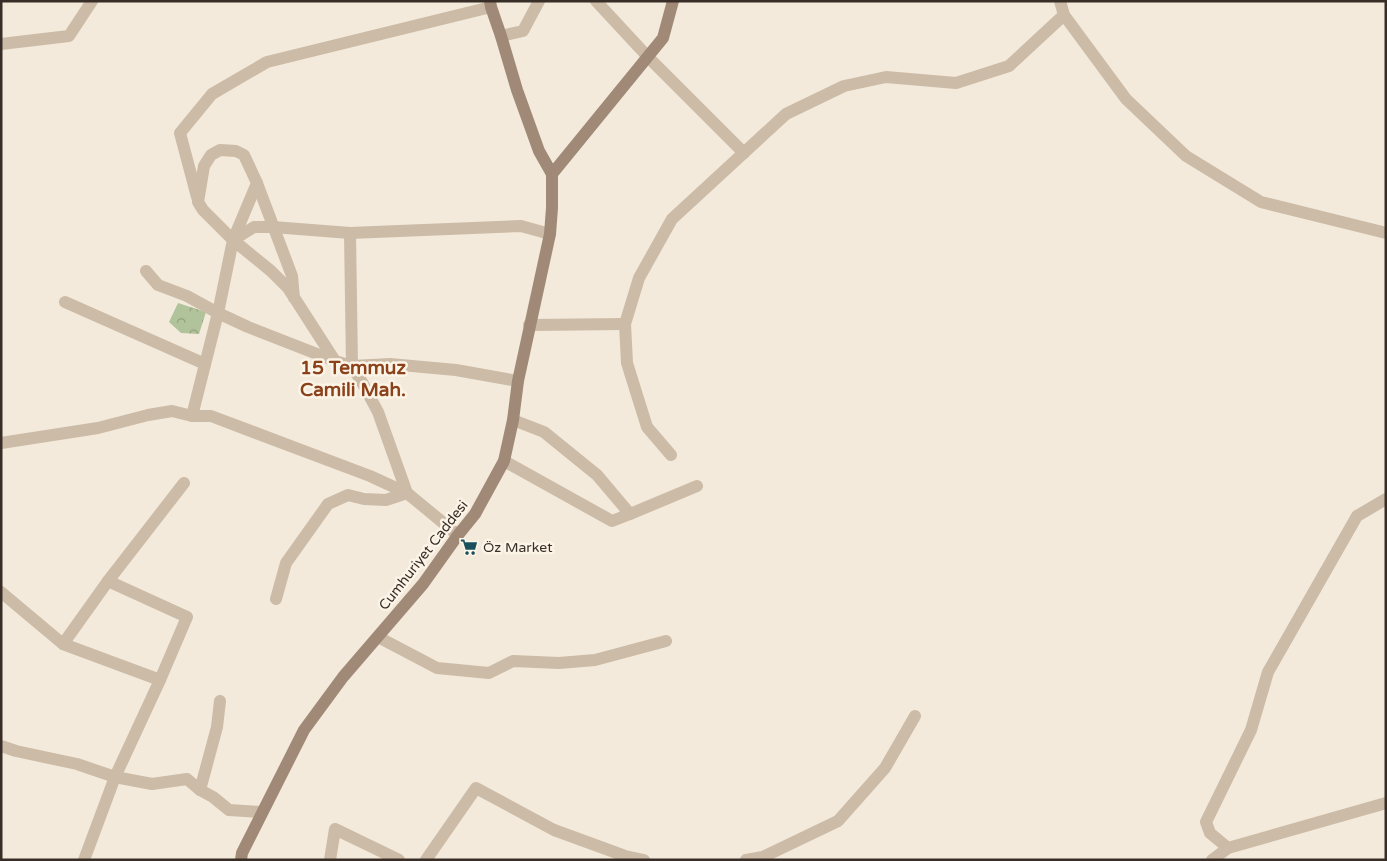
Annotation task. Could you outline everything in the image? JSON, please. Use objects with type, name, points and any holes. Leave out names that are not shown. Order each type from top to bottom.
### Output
[{"type":"street","points":[[1,44],[69,36],[92,1]]},
{"type":"street","points":[[501,36],[523,31],[539,1]]},
{"type":"street","points":[[596,1],[648,57],[744,153]]},
{"type":"street","points":[[335,361],[288,288],[271,271],[233,240],[203,210],[198,202],[180,133],[212,94],[267,62],[490,4],[516,90],[539,151],[552,174],[663,38],[673,1]]},
{"type":"street","points":[[1060,1],[1064,15],[1126,99],[1186,156],[1261,202],[1386,233]]},
{"type":"street","points":[[671,455],[647,428],[627,363],[626,324],[639,278],[672,218],[786,114],[844,86],[886,77],[956,83],[1009,66],[1064,15]]},
{"type":"street","points":[[198,202],[204,166],[210,156],[220,150],[236,151],[244,155],[257,183],[292,276],[294,298]]},
{"type":"street","name":"Cumhuriyet Caddesi","points":[[241,860],[242,853],[304,730],[342,677],[423,584],[475,514],[504,461],[529,325],[550,234],[552,174]]},
{"type":"street","points":[[192,416],[218,313],[233,240],[257,183]]},
{"type":"street","points":[[233,240],[254,227],[350,233],[520,226],[550,234]]},
{"type":"street","points":[[350,233],[352,366],[378,412],[407,492]]},
{"type":"street","points":[[146,271],[158,285],[187,296],[248,327],[335,361],[352,366],[390,364],[456,370],[518,381]]},
{"type":"street","points":[[65,302],[205,364]]},
{"type":"street","points":[[529,325],[626,324]]},
{"type":"street","points":[[1,443],[98,428],[172,411],[192,416],[211,416],[370,476],[407,492],[458,535]]},
{"type":"street","points":[[513,420],[544,432],[597,475],[630,514]]},
{"type":"street","points":[[504,461],[612,521],[697,486]]},
{"type":"street","points":[[63,644],[108,581],[184,483]]},
{"type":"street","points":[[276,599],[286,563],[328,504],[348,495],[364,499],[386,500],[407,492]]},
{"type":"street","points":[[1228,848],[1210,834],[1206,822],[1251,730],[1268,672],[1357,516],[1386,499]]},
{"type":"street","points":[[84,860],[115,778],[187,617],[108,581]]},
{"type":"street","points":[[1,592],[63,644],[160,680]]},
{"type":"street","points":[[378,637],[437,668],[489,673],[513,661],[559,663],[595,660],[666,641]]},
{"type":"street","points":[[200,790],[217,727],[220,701]]},
{"type":"street","points":[[746,860],[763,858],[838,821],[885,768],[914,716]]},
{"type":"street","points":[[1,746],[77,764],[115,778],[152,784],[187,779],[229,810],[262,812]]},
{"type":"street","points":[[426,860],[476,788],[554,830],[625,856],[644,860]]},
{"type":"street","points":[[1212,860],[1228,848],[1386,803]]},
{"type":"street","points":[[330,860],[335,829],[399,860]]},
{"type":"green space","points":[[178,303],[206,312],[199,334],[181,333],[169,322]]},
{"type":"place","name":"Öz Market","points":[[469,547]]},
{"type":"district","name":"15 Temmuz Camili Mah.","points":[[353,378]]}]
